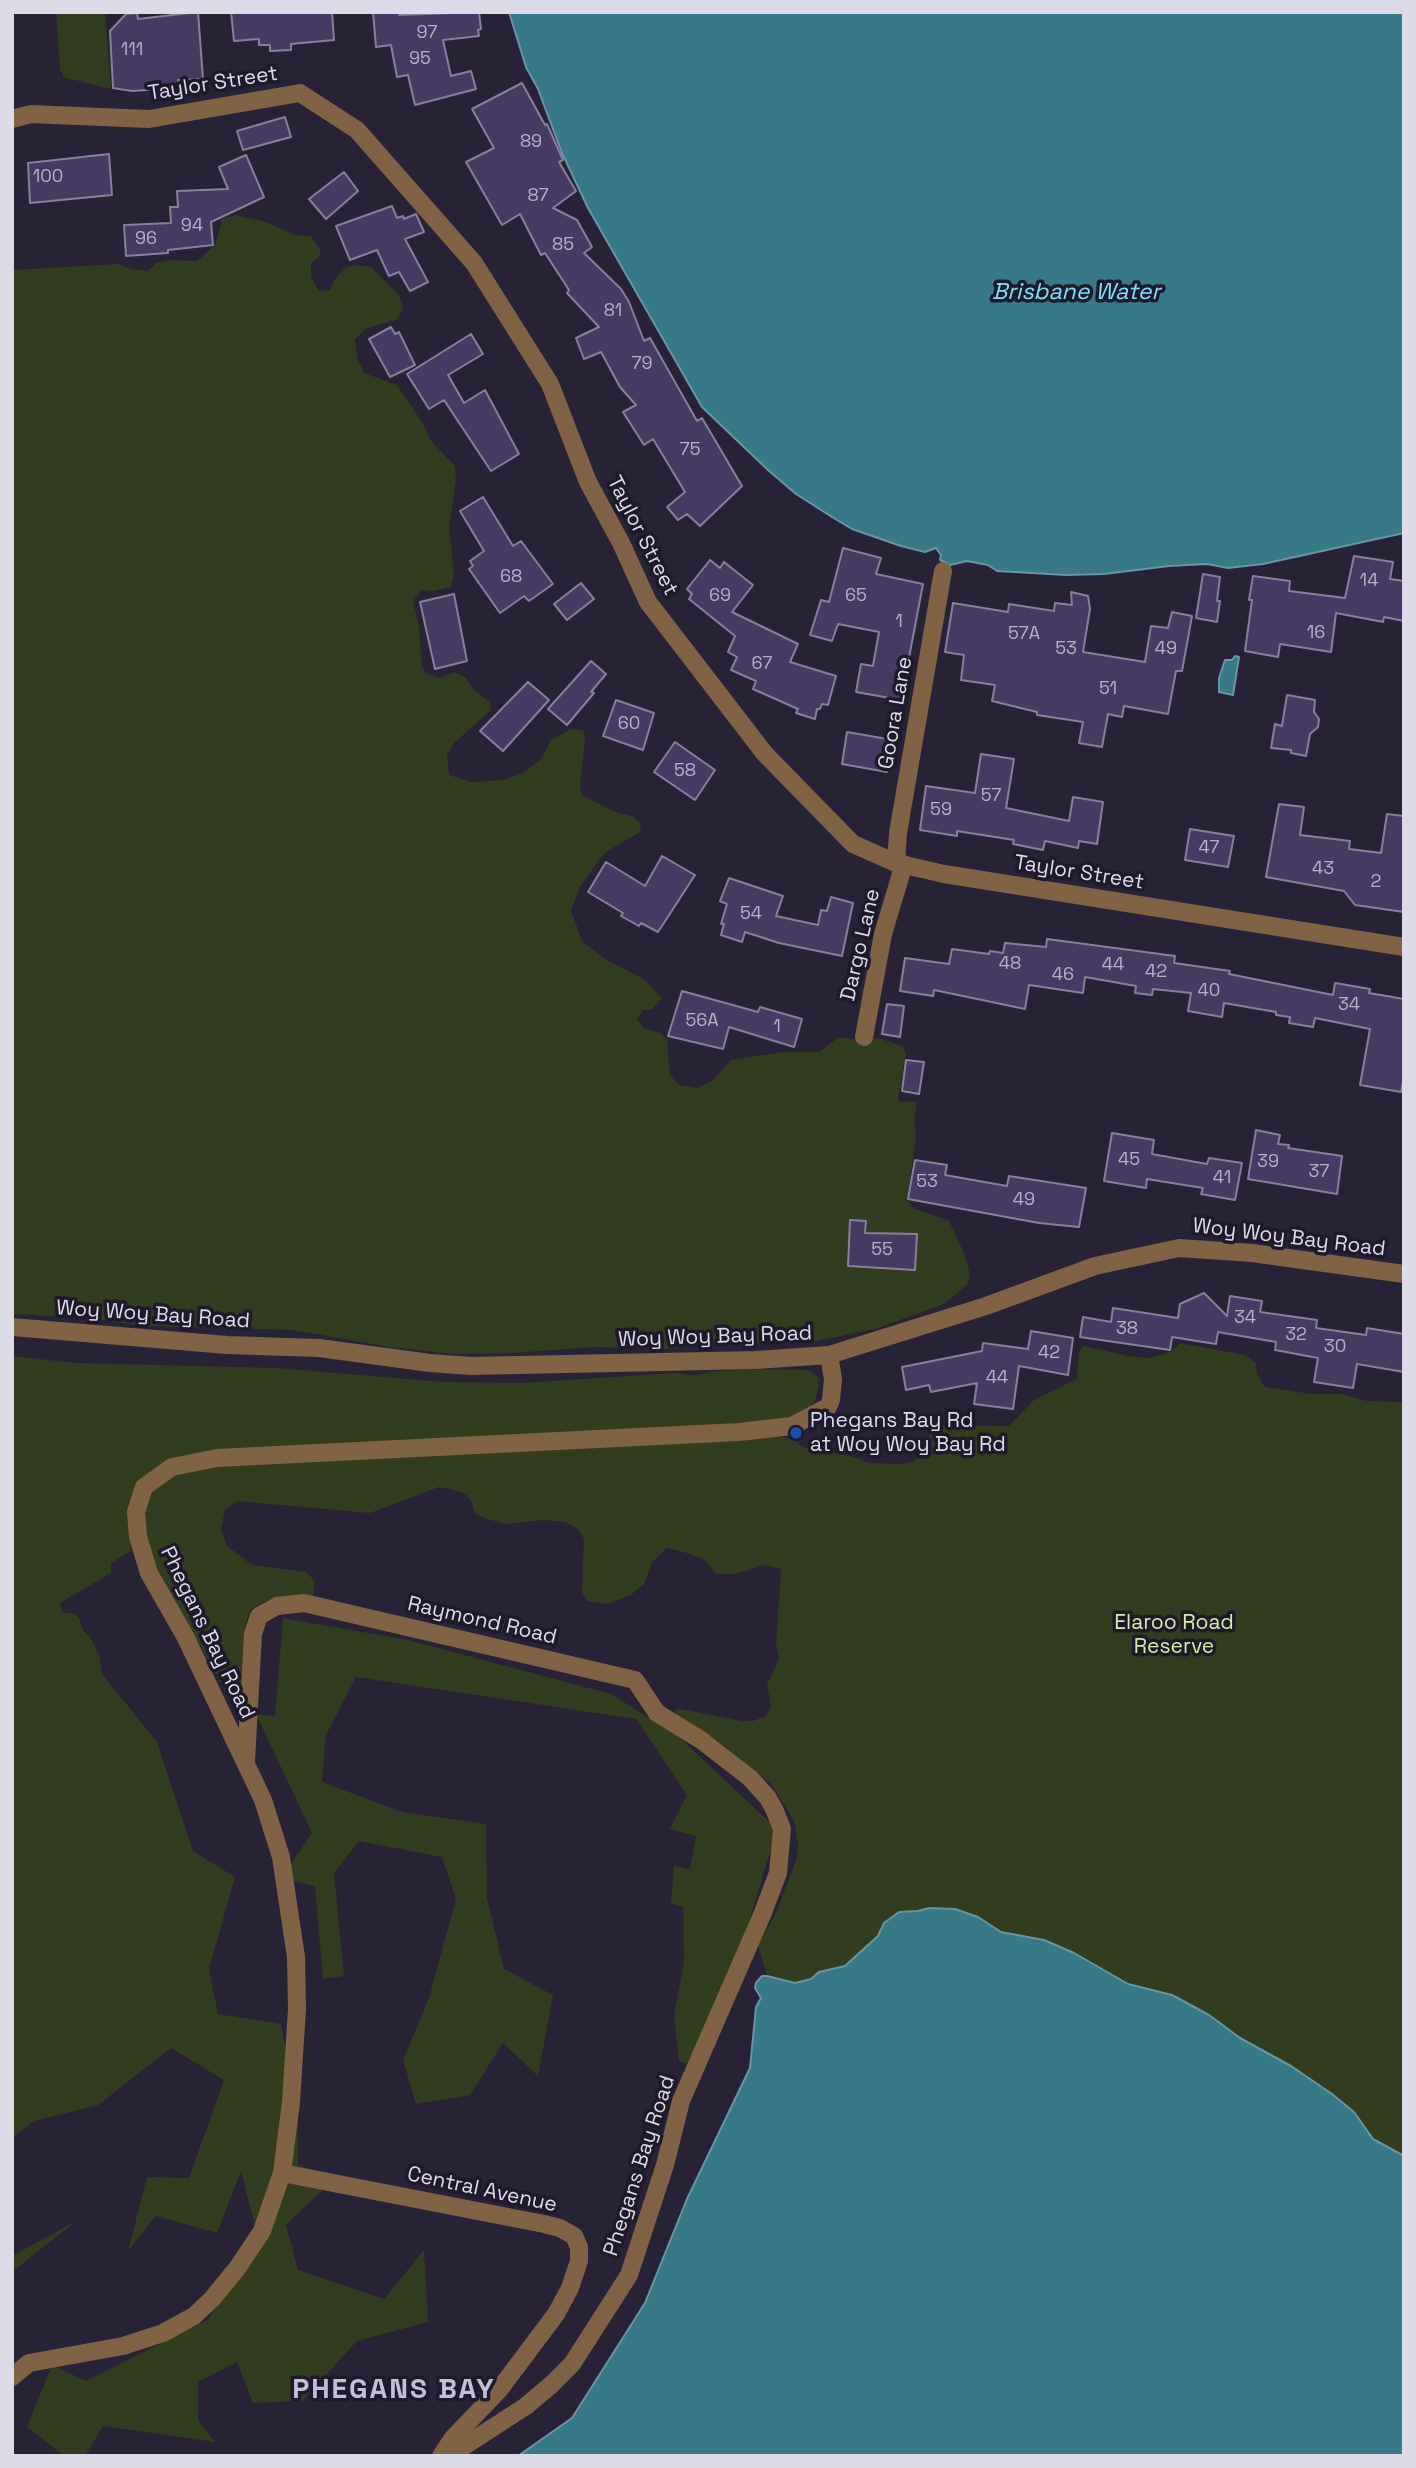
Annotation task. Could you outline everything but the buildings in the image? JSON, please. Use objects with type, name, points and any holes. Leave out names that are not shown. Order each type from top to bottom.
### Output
[{"type":"street","name":"Taylor Street","points":[[12,119],[31,114],[149,119],[300,93],[357,131],[474,263],[550,384],[588,482],[621,543],[648,602],[765,754],[853,844],[900,863],[944,874],[1404,947]]},
{"type":"street","name":"Goora Lane","points":[[900,863],[898,833],[943,571]]},
{"type":"street","name":"Dargo Lane","points":[[864,1037],[883,934],[900,863]]},
{"type":"street","name":"Woy Woy Bay Road","points":[[12,1327],[227,1345],[319,1348],[471,1366],[756,1360],[828,1356],[962,1314],[1095,1266],[1179,1248],[1252,1253],[1404,1275]]},
{"type":"street","name":"Phegans Bay Road","points":[[12,2377],[29,2363],[123,2346],[163,2333],[194,2316],[238,2267],[262,2231],[282,2173],[291,2102],[297,2009],[296,1957],[281,1857],[263,1800],[185,1636],[149,1573],[138,1537],[136,1512],[144,1487],[172,1467],[217,1458],[739,1432],[792,1426],[828,1407],[833,1379],[828,1356]]},
{"type":"street","name":"Raymond Road","points":[[245,1765],[253,1634],[259,1616],[277,1606],[304,1603],[635,1681],[657,1713],[701,1740],[750,1778],[768,1798],[782,1829]]},
{"type":"street","name":"Phegans Bay Road","points":[[449,2456],[526,2406],[572,2364],[629,2275],[665,2165],[681,2101],[778,1873],[782,1829]]},
{"type":"street","name":"Central Avenue","points":[[282,2173],[560,2228],[574,2236],[579,2247],[579,2261],[556,2314],[499,2390],[453,2438],[441,2456]]},
{"type":"green space","points":[[56,12],[105,12],[111,89],[63,77],[63,72],[60,71]]},
{"type":"green space","points":[[235,215],[266,222],[295,235],[311,236],[320,249],[320,256],[311,263],[311,277],[319,291],[330,290],[335,279],[346,267],[371,267],[398,294],[403,307],[398,319],[365,329],[355,339],[357,357],[364,373],[397,385],[424,425],[431,441],[455,466],[456,481],[449,527],[454,574],[451,587],[433,591],[422,590],[413,601],[419,626],[422,667],[427,674],[440,678],[454,672],[466,678],[474,690],[490,702],[491,710],[454,743],[447,756],[449,775],[472,782],[504,780],[523,773],[541,759],[551,740],[571,729],[583,730],[585,738],[580,788],[582,795],[615,812],[634,817],[641,824],[640,832],[606,852],[596,864],[580,887],[571,910],[582,941],[607,960],[645,980],[662,998],[652,1009],[643,1010],[637,1019],[644,1028],[661,1033],[667,1040],[670,1075],[679,1085],[697,1088],[712,1081],[731,1060],[784,1052],[819,1052],[839,1037],[859,1040],[878,1038],[902,1046],[906,1053],[898,1099],[899,1102],[917,1101],[914,1120],[916,1136],[907,1199],[913,1208],[949,1221],[964,1253],[970,1274],[968,1284],[944,1304],[875,1329],[816,1341],[709,1344],[664,1349],[593,1347],[452,1354],[390,1347],[292,1330],[145,1326],[88,1318],[12,1314],[12,270],[118,264],[148,271],[156,263],[169,260],[197,261],[216,244],[222,219]]},
{"type":"green space","name":"Elaroo Road Reserve","points":[[1180,1343],[1246,1355],[1256,1363],[1257,1374],[1265,1387],[1311,1394],[1342,1394],[1367,1401],[1404,1402],[1404,2156],[1373,2139],[1354,2112],[1291,2066],[1240,2038],[1209,2015],[1172,1995],[1128,1984],[1074,1953],[1001,1932],[978,1917],[929,1908],[899,1912],[884,1923],[878,1936],[845,1966],[819,1972],[811,1979],[795,1983],[767,1976],[758,1945],[775,1915],[797,1858],[798,1843],[794,1821],[772,1785],[717,1740],[675,1714],[676,1709],[680,1709],[743,1721],[753,1721],[766,1716],[771,1707],[767,1685],[779,1659],[776,1644],[781,1569],[765,1565],[735,1574],[716,1574],[705,1560],[667,1548],[652,1562],[644,1584],[631,1595],[607,1604],[587,1601],[582,1592],[584,1539],[578,1529],[565,1522],[544,1520],[507,1524],[483,1518],[474,1512],[471,1500],[462,1492],[439,1487],[370,1513],[237,1501],[225,1510],[221,1529],[227,1546],[252,1565],[306,1572],[315,1581],[313,1596],[285,1596],[265,1601],[251,1609],[246,1623],[240,1705],[233,1705],[153,1561],[145,1534],[144,1510],[150,1492],[173,1475],[217,1466],[772,1435],[795,1439],[802,1447],[855,1457],[868,1463],[913,1462],[934,1425],[1009,1426],[1034,1400],[1077,1379],[1079,1352],[1084,1346],[1150,1358],[1171,1352]]},
{"type":"green space","points":[[12,1356],[76,1363],[277,1368],[443,1382],[523,1383],[763,1369],[808,1370],[818,1377],[819,1386],[815,1401],[806,1411],[785,1419],[761,1423],[359,1443],[167,1462],[129,1535],[131,1551],[111,1563],[111,1573],[60,1603],[62,1612],[75,1614],[80,1620],[83,1630],[90,1637],[99,1655],[102,1674],[157,1742],[193,1851],[235,1877],[209,1969],[218,2014],[281,2024],[298,2117],[298,2165],[336,2177],[286,2225],[298,2270],[384,2299],[424,2250],[428,2322],[357,2341],[302,2401],[253,2403],[237,2362],[198,2382],[198,2420],[215,2442],[103,2426],[85,2456],[64,2456],[27,2427],[52,2365],[86,2381],[208,2320],[257,2234],[241,2171],[217,2233],[156,2216],[128,2251],[147,2177],[189,2178],[224,2080],[171,2048],[98,2105],[34,2121],[12,2138]]},
{"type":"green space","points":[[283,1618],[408,1640],[611,1694],[679,1737],[777,1829],[745,1935],[689,2064],[679,2061],[674,2016],[684,1962],[683,1907],[671,1903],[674,1866],[690,1869],[696,1836],[670,1829],[687,1795],[636,1719],[356,1677],[326,1735],[322,1782],[402,1812],[486,1824],[487,1898],[504,1969],[553,1995],[538,2076],[503,2043],[470,2095],[416,2104],[403,2060],[429,1998],[456,1899],[442,1857],[359,1841],[334,1873],[344,1976],[323,1979],[315,1886],[281,1879],[312,1833],[256,1714],[275,1716]]},
{"type":"green space","points":[[76,2221],[27,2260],[12,2272],[12,2256]]},
{"type":"water","name":"Brisbane Water","points":[[509,12],[1404,12],[1404,533],[1263,564],[1228,568],[1207,564],[1169,566],[1104,574],[1066,575],[997,571],[988,565],[967,561],[950,565],[940,560],[941,555],[936,548],[925,552],[852,529],[796,494],[702,407],[588,208],[562,153],[538,89],[526,67]]},
{"type":"water","points":[[1235,656],[1239,657],[1233,695],[1219,692],[1219,678],[1225,660],[1232,660]]},
{"type":"water","points":[[929,1908],[955,1909],[978,1917],[1001,1932],[1044,1940],[1074,1953],[1128,1984],[1172,1995],[1209,2015],[1240,2038],[1291,2066],[1332,2094],[1354,2112],[1373,2139],[1404,2156],[1404,2456],[518,2456],[572,2418],[645,2303],[687,2199],[750,2068],[756,2007],[761,1998],[755,1988],[756,1983],[762,1976],[767,1976],[795,1983],[811,1979],[819,1972],[845,1966],[878,1936],[884,1923],[899,1912]]},
{"type":"place","name":"Phegans Bay Rd at Woy Woy Bay Rd","points":[[796,1433]]},
{"type":"district","name":"PHEGANS BAY","points":[[394,2390]]}]
